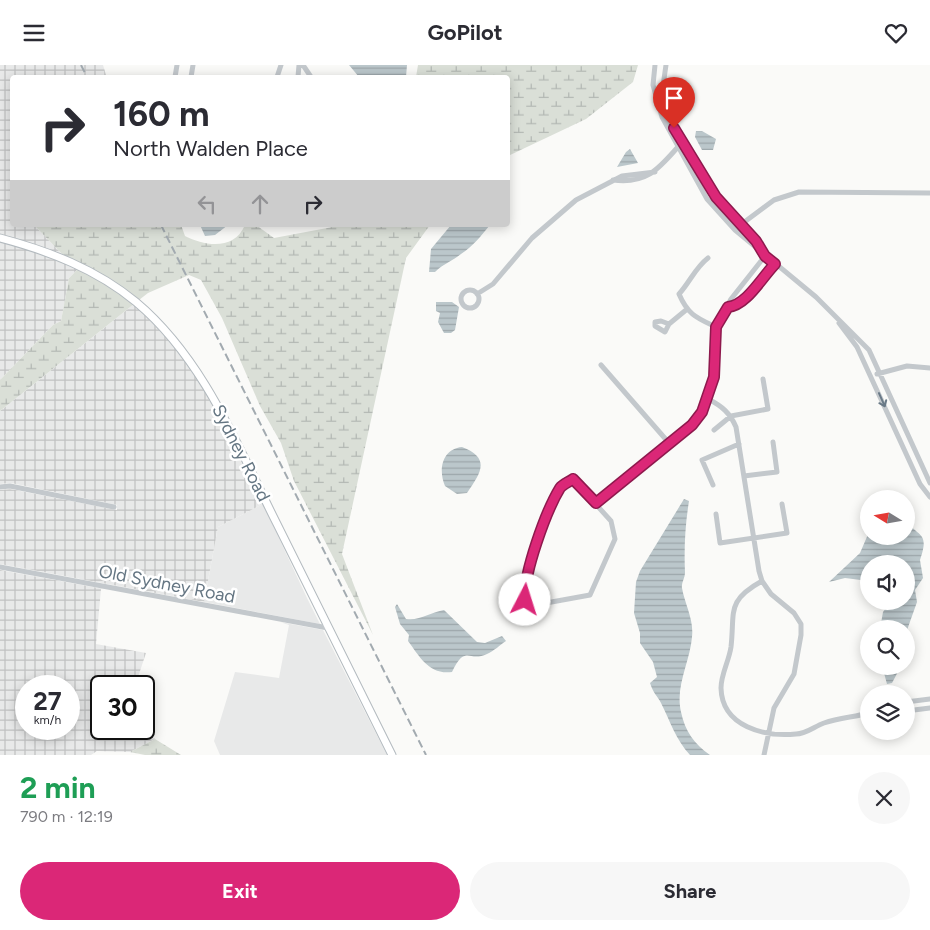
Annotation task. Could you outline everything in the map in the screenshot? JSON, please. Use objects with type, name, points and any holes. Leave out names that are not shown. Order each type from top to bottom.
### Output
[{"type":"street","points":[[301,65],[309,75]]},
{"type":"street","points":[[655,65],[653,85],[658,106],[677,149],[707,199],[735,230],[816,297],[869,350],[930,483]]},
{"type":"street","points":[[666,65],[662,86],[666,114],[689,157],[716,197],[756,241],[764,254]]},
{"type":"street","points":[[478,294],[493,284],[506,265],[532,238],[576,200],[622,176],[655,172],[677,149]]},
{"type":"street","points":[[735,230],[774,200],[799,192],[930,193]]},
{"type":"street","name":"Sydney Road","points":[[0,238],[53,253],[82,266],[111,283],[136,302],[180,348],[217,405],[392,755]]},
{"type":"street","points":[[596,503],[692,425],[708,399],[714,377],[716,327],[731,299],[764,254]]},
{"type":"street","points":[[708,258],[698,266],[690,283],[679,295],[686,310],[700,320],[716,327]]},
{"type":"street","points":[[728,307],[736,306],[745,298],[775,264]]},
{"type":"street","points":[[669,324],[686,310]]},
{"type":"street","points":[[831,313],[857,347],[920,484],[930,497]]},
{"type":"street","points":[[601,365],[669,443]]},
{"type":"street","points":[[872,377],[879,373],[907,366],[930,367]]},
{"type":"street","points":[[714,430],[731,416],[768,409],[763,379]]},
{"type":"street","points":[[708,399],[721,405],[731,416],[739,444],[753,538],[762,581],[771,594],[794,613],[801,624],[802,635],[794,675],[774,708],[764,755]]},
{"type":"street","points":[[744,476],[777,472],[773,442]]},
{"type":"street","points":[[713,485],[702,460],[739,444]]},
{"type":"street","points":[[573,479],[596,503],[611,521],[615,539],[590,595],[535,605],[525,600],[524,586],[538,541],[561,487],[573,479]]},
{"type":"street","points":[[0,487],[10,486],[114,507]]},
{"type":"street","points":[[716,513],[720,543],[787,533],[782,504]]},
{"type":"street","name":"Old Sydney Road","points":[[0,567],[328,628]]},
{"type":"street","points":[[762,581],[744,591],[734,606],[731,649],[721,689],[726,707],[736,720],[748,728],[768,734],[798,735],[823,723],[860,715]]},
{"type":"street","points":[[915,701],[930,699]]},
{"type":"street","points":[[915,710],[930,708]]},
{"type":"shaded area","points":[[0,65],[103,65],[106,75],[10,75],[10,227],[36,227],[64,256],[0,235]]},
{"type":"shaded area","points":[[349,65],[407,65],[406,75],[357,75]]},
{"type":"shaded area","points":[[696,131],[702,131],[716,139],[713,150],[702,150],[695,137]]},
{"type":"shaded area","points":[[630,149],[638,163],[617,167],[626,152]]},
{"type":"shaded area","points":[[201,227],[225,227],[215,235],[205,236]]},
{"type":"shaded area","points":[[449,227],[488,227],[477,241],[435,272],[429,272],[431,249]]},
{"type":"shaded area","points":[[0,241],[52,256],[78,269],[69,278],[61,321],[53,325],[0,380]]},
{"type":"shaded area","points":[[436,302],[452,302],[459,307],[455,330],[451,333],[444,333],[438,322],[440,313],[436,311]]},
{"type":"shaded area","points":[[134,304],[178,350],[198,379],[263,504],[218,527],[204,602],[0,564],[0,490],[10,489],[117,510],[117,505],[11,483],[0,484],[0,411]]},
{"type":"shaded area","points":[[462,447],[477,456],[481,467],[467,493],[457,494],[445,486],[442,467],[443,461],[450,452]]},
{"type":"shaded area","points":[[684,499],[689,501],[685,537],[685,573],[682,586],[691,618],[692,637],[681,683],[681,712],[688,731],[695,742],[710,755],[690,755],[677,737],[650,683],[657,677],[653,662],[640,643],[640,633],[634,613],[636,582],[640,571]]},
{"type":"shaded area","points":[[263,504],[320,624],[204,602],[218,527]]},
{"type":"shaded area","points":[[915,531],[921,536],[924,544],[920,560],[923,578],[915,590],[915,555],[860,555],[860,580],[845,578],[829,582],[860,553],[863,545],[915,545]]},
{"type":"shaded area","points":[[0,570],[104,589],[101,589],[96,644],[146,653],[139,675],[90,675],[90,740],[153,740],[130,752],[97,751],[91,755],[0,755]]},
{"type":"shaded area","points":[[915,590],[917,602],[915,608]]},
{"type":"shaded area","points":[[397,604],[406,619],[421,618],[444,610],[477,642],[485,643],[502,636],[506,641],[487,654],[475,657],[464,656],[452,672],[437,671],[421,659],[408,641],[409,635],[400,624],[395,607]]},
{"type":"shaded area","points":[[884,610],[914,610],[911,620],[882,620]]},
{"type":"shaded area","points":[[280,622],[323,630],[387,755],[220,755],[214,741],[235,672],[279,678],[289,625]]},
{"type":"shaded area","points":[[885,675],[896,675],[892,683],[887,684]]},
{"type":"green space","points":[[418,65],[638,65],[633,82],[586,119],[510,155],[510,75],[416,75]]},
{"type":"green space","points":[[36,227],[182,227],[185,236],[201,242],[218,244],[234,239],[244,227],[259,227],[274,238],[332,227],[429,227],[406,258],[342,554],[373,635],[294,481],[281,443],[260,406],[222,318],[201,280],[189,275],[148,293],[139,300],[112,281],[64,256]]},
{"type":"green space","points":[[78,269],[109,285],[134,304],[0,411],[0,380],[53,325],[61,321],[69,278]]},
{"type":"green space","points":[[155,739],[181,755],[145,755],[130,752]]},
{"type":"railway","points":[[81,65],[86,75]]},
{"type":"railway","points":[[162,227],[426,755]]},
{"type":"route","points":[[525,600],[524,586],[538,541],[561,487],[573,479],[596,503],[692,425],[702,412],[708,399],[714,377],[716,327],[728,307],[736,306],[745,298],[775,264],[765,256],[756,241],[743,229],[716,197],[689,157],[674,128]]}]
